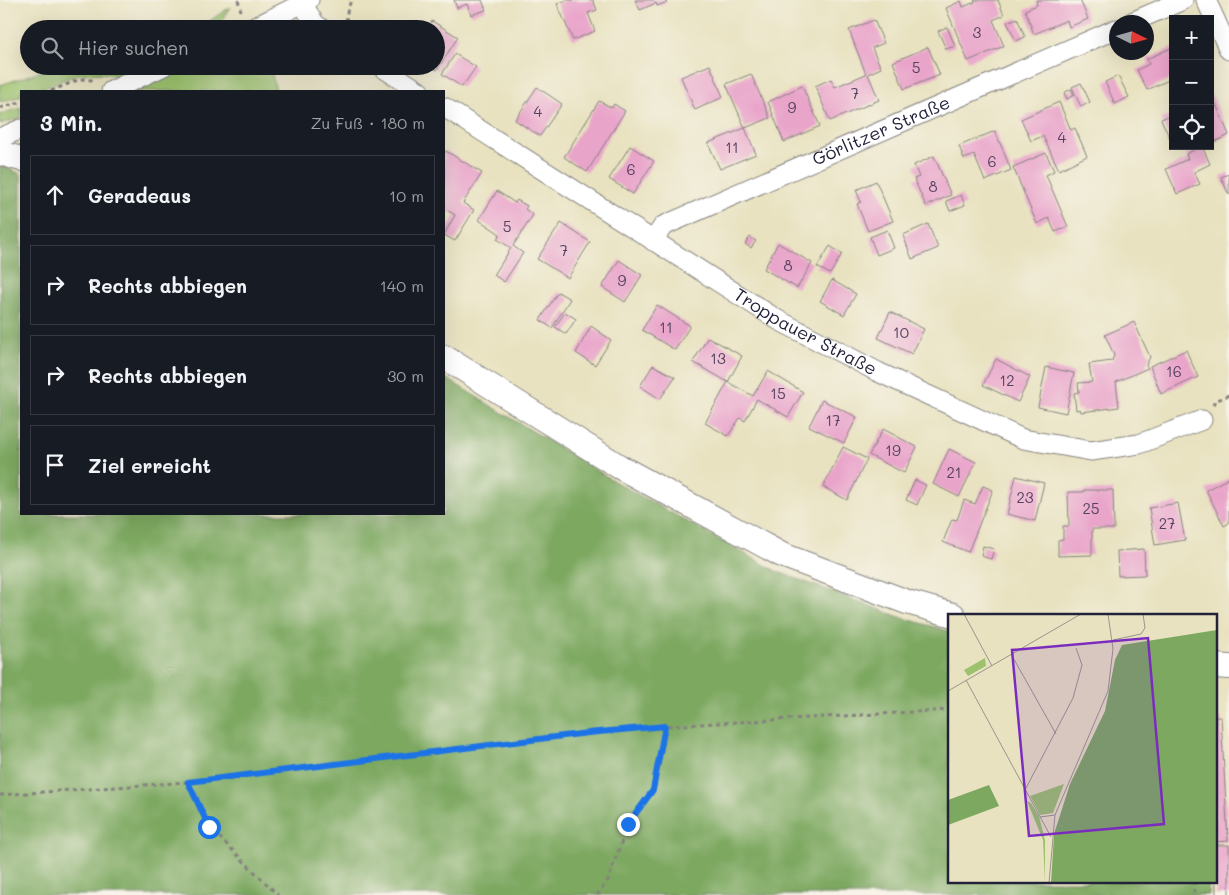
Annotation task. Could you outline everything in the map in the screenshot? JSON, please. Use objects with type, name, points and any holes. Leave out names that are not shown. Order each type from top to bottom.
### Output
[{"type":"street","points":[[1149,15],[1184,0]]},
{"type":"street","points":[[1206,0],[1229,50]]},
{"type":"street","points":[[270,20],[305,2],[313,20]]},
{"type":"street","name":"Görlitzer Straße","points":[[653,241],[663,226],[1109,32]]},
{"type":"street","points":[[118,90],[147,75]]},
{"type":"street","points":[[394,75],[418,90]]},
{"type":"street","name":"Troppauer Straße","points":[[445,108],[778,320],[878,372],[1023,440],[1091,451],[1139,444],[1202,420]]},
{"type":"street","points":[[0,138],[20,129]]},
{"type":"street","points":[[0,153],[20,159]]},
{"type":"street","points":[[445,357],[620,467],[782,554],[907,602],[949,614]]},
{"type":"street","points":[[1216,666],[1229,667]]},
{"type":"path","points":[[347,20],[346,9],[351,0]]},
{"type":"path","points":[[54,90],[80,79],[103,81],[118,90]]},
{"type":"path","points":[[0,108],[20,102]]},
{"type":"path","points":[[0,795],[188,782],[588,733],[665,726],[948,710]]},
{"type":"path","points":[[597,895],[608,880],[628,824],[653,790],[665,726]]},
{"type":"path","points":[[188,782],[209,827],[278,895]]},
{"type":"path","points":[[1194,882],[1194,895]]},
{"type":"green space","points":[[230,7],[222,20],[211,20]]},
{"type":"green space","points":[[31,75],[76,75],[38,90],[20,90],[20,96],[0,102],[0,85]]},
{"type":"green space","points":[[161,75],[272,75],[276,90],[131,90]]},
{"type":"green space","points":[[20,108],[20,118],[0,124],[0,114]]},
{"type":"green space","points":[[0,165],[20,174],[20,515],[445,515],[445,378],[614,481],[776,571],[900,617],[948,631],[948,882],[1208,882],[1209,895],[0,895]]},
{"type":"building","points":[[454,0],[482,0],[486,10],[471,15],[467,4],[457,8]]},
{"type":"building","points":[[567,0],[593,0],[597,10],[588,13],[595,31],[573,40],[557,4]]},
{"type":"building","points":[[635,0],[666,0],[667,2],[657,6],[656,3],[640,10]]},
{"type":"building","points":[[974,0],[998,0],[1004,15],[993,20],[1004,46],[968,61],[946,8],[961,1],[963,7],[975,2]]},
{"type":"building","points":[[1080,0],[1088,19],[1069,27],[1067,20],[1034,34],[1025,10],[1037,5],[1036,1]]},
{"type":"building","points":[[1017,18],[1025,37],[1016,41],[1007,22]]},
{"type":"building","points":[[874,20],[884,43],[872,48],[881,68],[868,74],[879,100],[830,121],[815,86],[831,79],[835,87],[866,74],[849,30]]},
{"type":"building","points":[[947,27],[955,46],[946,49],[938,31]]},
{"type":"building","points":[[445,29],[458,37],[445,57]]},
{"type":"building","points":[[928,47],[940,75],[904,89],[893,62]]},
{"type":"building","points":[[1169,49],[1169,80],[1147,90],[1137,70],[1149,64],[1147,60],[1154,60],[1154,56]]},
{"type":"building","points":[[455,54],[476,67],[462,87],[444,75]]},
{"type":"building","points":[[710,65],[723,97],[695,110],[681,77]]},
{"type":"building","points":[[751,74],[770,118],[745,128],[726,84]]},
{"type":"building","points":[[1118,76],[1129,97],[1115,104],[1105,82]]},
{"type":"building","points":[[1081,83],[1090,102],[1081,107],[1072,87]]},
{"type":"building","points":[[802,86],[820,126],[784,142],[768,102]]},
{"type":"building","points":[[537,87],[562,104],[540,136],[515,120]]},
{"type":"building","points":[[1071,89],[1074,95],[1067,99],[1064,93]]},
{"type":"building","points":[[1214,100],[1229,135],[1214,142]]},
{"type":"building","points":[[599,101],[612,108],[614,104],[625,111],[587,172],[564,157]]},
{"type":"building","points":[[1059,102],[1071,130],[1075,128],[1087,156],[1059,170],[1043,136],[1031,141],[1021,119]]},
{"type":"building","points":[[1169,116],[1169,136],[1161,119]]},
{"type":"building","points":[[745,128],[756,154],[720,169],[708,143]]},
{"type":"building","points":[[995,131],[1011,170],[985,181],[974,155],[964,159],[959,146]]},
{"type":"building","points":[[630,146],[654,161],[633,194],[609,179]]},
{"type":"building","points":[[1194,150],[1204,150],[1210,164],[1194,172],[1200,184],[1177,194],[1166,169],[1188,159],[1186,154]]},
{"type":"building","points":[[446,151],[482,173],[463,203],[474,210],[455,241],[445,236],[455,215],[445,209]]},
{"type":"building","points":[[1046,153],[1054,171],[1046,175],[1068,227],[1055,232],[1049,218],[1037,224],[1013,167]]},
{"type":"building","points":[[934,156],[951,195],[926,206],[914,179],[919,177],[914,165]]},
{"type":"building","points":[[1229,174],[1229,195],[1221,177]]},
{"type":"building","points":[[876,181],[893,221],[868,231],[857,204],[861,202],[856,190]]},
{"type":"building","points":[[497,191],[515,203],[517,200],[527,206],[525,209],[533,215],[513,246],[523,253],[504,282],[494,275],[511,248],[497,239],[500,234],[479,220]]},
{"type":"building","points":[[961,195],[965,205],[950,211],[946,201]]},
{"type":"building","points":[[561,223],[590,242],[568,278],[537,259]]},
{"type":"building","points":[[928,224],[938,248],[912,259],[903,235]]},
{"type":"building","points":[[887,230],[894,248],[877,255],[870,237]]},
{"type":"building","points":[[750,237],[756,241],[751,248],[745,244]]},
{"type":"building","points":[[778,243],[812,263],[797,288],[764,269]]},
{"type":"building","points":[[830,246],[842,254],[830,274],[817,267]]},
{"type":"building","points":[[619,260],[642,275],[625,302],[602,287]]},
{"type":"building","points":[[832,280],[856,294],[844,315],[820,301]]},
{"type":"building","points":[[558,292],[570,299],[552,328],[540,320]]},
{"type":"building","points":[[657,305],[690,326],[675,350],[642,330]]},
{"type":"building","points":[[565,312],[576,319],[566,334],[555,327]]},
{"type":"building","points":[[890,312],[924,329],[912,354],[878,338]]},
{"type":"building","points":[[1134,322],[1150,357],[1146,365],[1148,368],[1116,382],[1119,407],[1081,412],[1080,409],[1076,410],[1074,393],[1079,392],[1078,383],[1092,382],[1089,364],[1112,361],[1114,355],[1105,335]]},
{"type":"building","points":[[591,326],[611,340],[595,365],[576,353]]},
{"type":"building","points":[[708,337],[742,356],[728,382],[693,362]]},
{"type":"building","points":[[1186,350],[1198,377],[1161,394],[1150,366]]},
{"type":"building","points":[[996,359],[1030,377],[1018,402],[983,385]]},
{"type":"building","points":[[653,365],[675,377],[660,399],[640,386]]},
{"type":"building","points":[[1046,367],[1074,373],[1066,413],[1038,407]]},
{"type":"building","points":[[768,371],[803,392],[788,417],[757,399],[745,421],[740,418],[728,436],[705,423],[728,382],[753,396]]},
{"type":"building","points":[[822,400],[857,417],[844,443],[809,426]]},
{"type":"building","points":[[883,429],[917,447],[904,473],[869,455]]},
{"type":"building","points":[[843,447],[867,459],[847,500],[823,487]]},
{"type":"building","points":[[949,449],[976,462],[959,497],[933,484]]},
{"type":"building","points":[[1016,476],[1044,483],[1035,521],[1007,514]]},
{"type":"building","points":[[1229,478],[1229,523],[1224,526],[1206,490]]},
{"type":"building","points":[[915,480],[926,485],[917,505],[906,500]]},
{"type":"building","points":[[983,486],[993,490],[968,552],[943,542],[952,519],[957,520],[964,500],[975,504]]},
{"type":"building","points":[[1084,490],[1113,490],[1114,529],[1092,529],[1092,555],[1058,556],[1058,540],[1063,539],[1063,526],[1069,526],[1068,492],[1084,492]]},
{"type":"building","points":[[1178,503],[1185,540],[1155,545],[1149,508]]},
{"type":"building","points":[[983,546],[994,549],[991,559],[981,556]]},
{"type":"building","points":[[1144,549],[1145,575],[1118,576],[1117,551]]},
{"type":"building","points":[[1216,717],[1221,717],[1228,841],[1216,842]]},
{"type":"building","points":[[1216,845],[1229,845],[1229,895],[1216,895]]},
{"type":"route","points":[[209,827],[188,782],[588,733],[665,726],[653,790],[628,824]]}]
